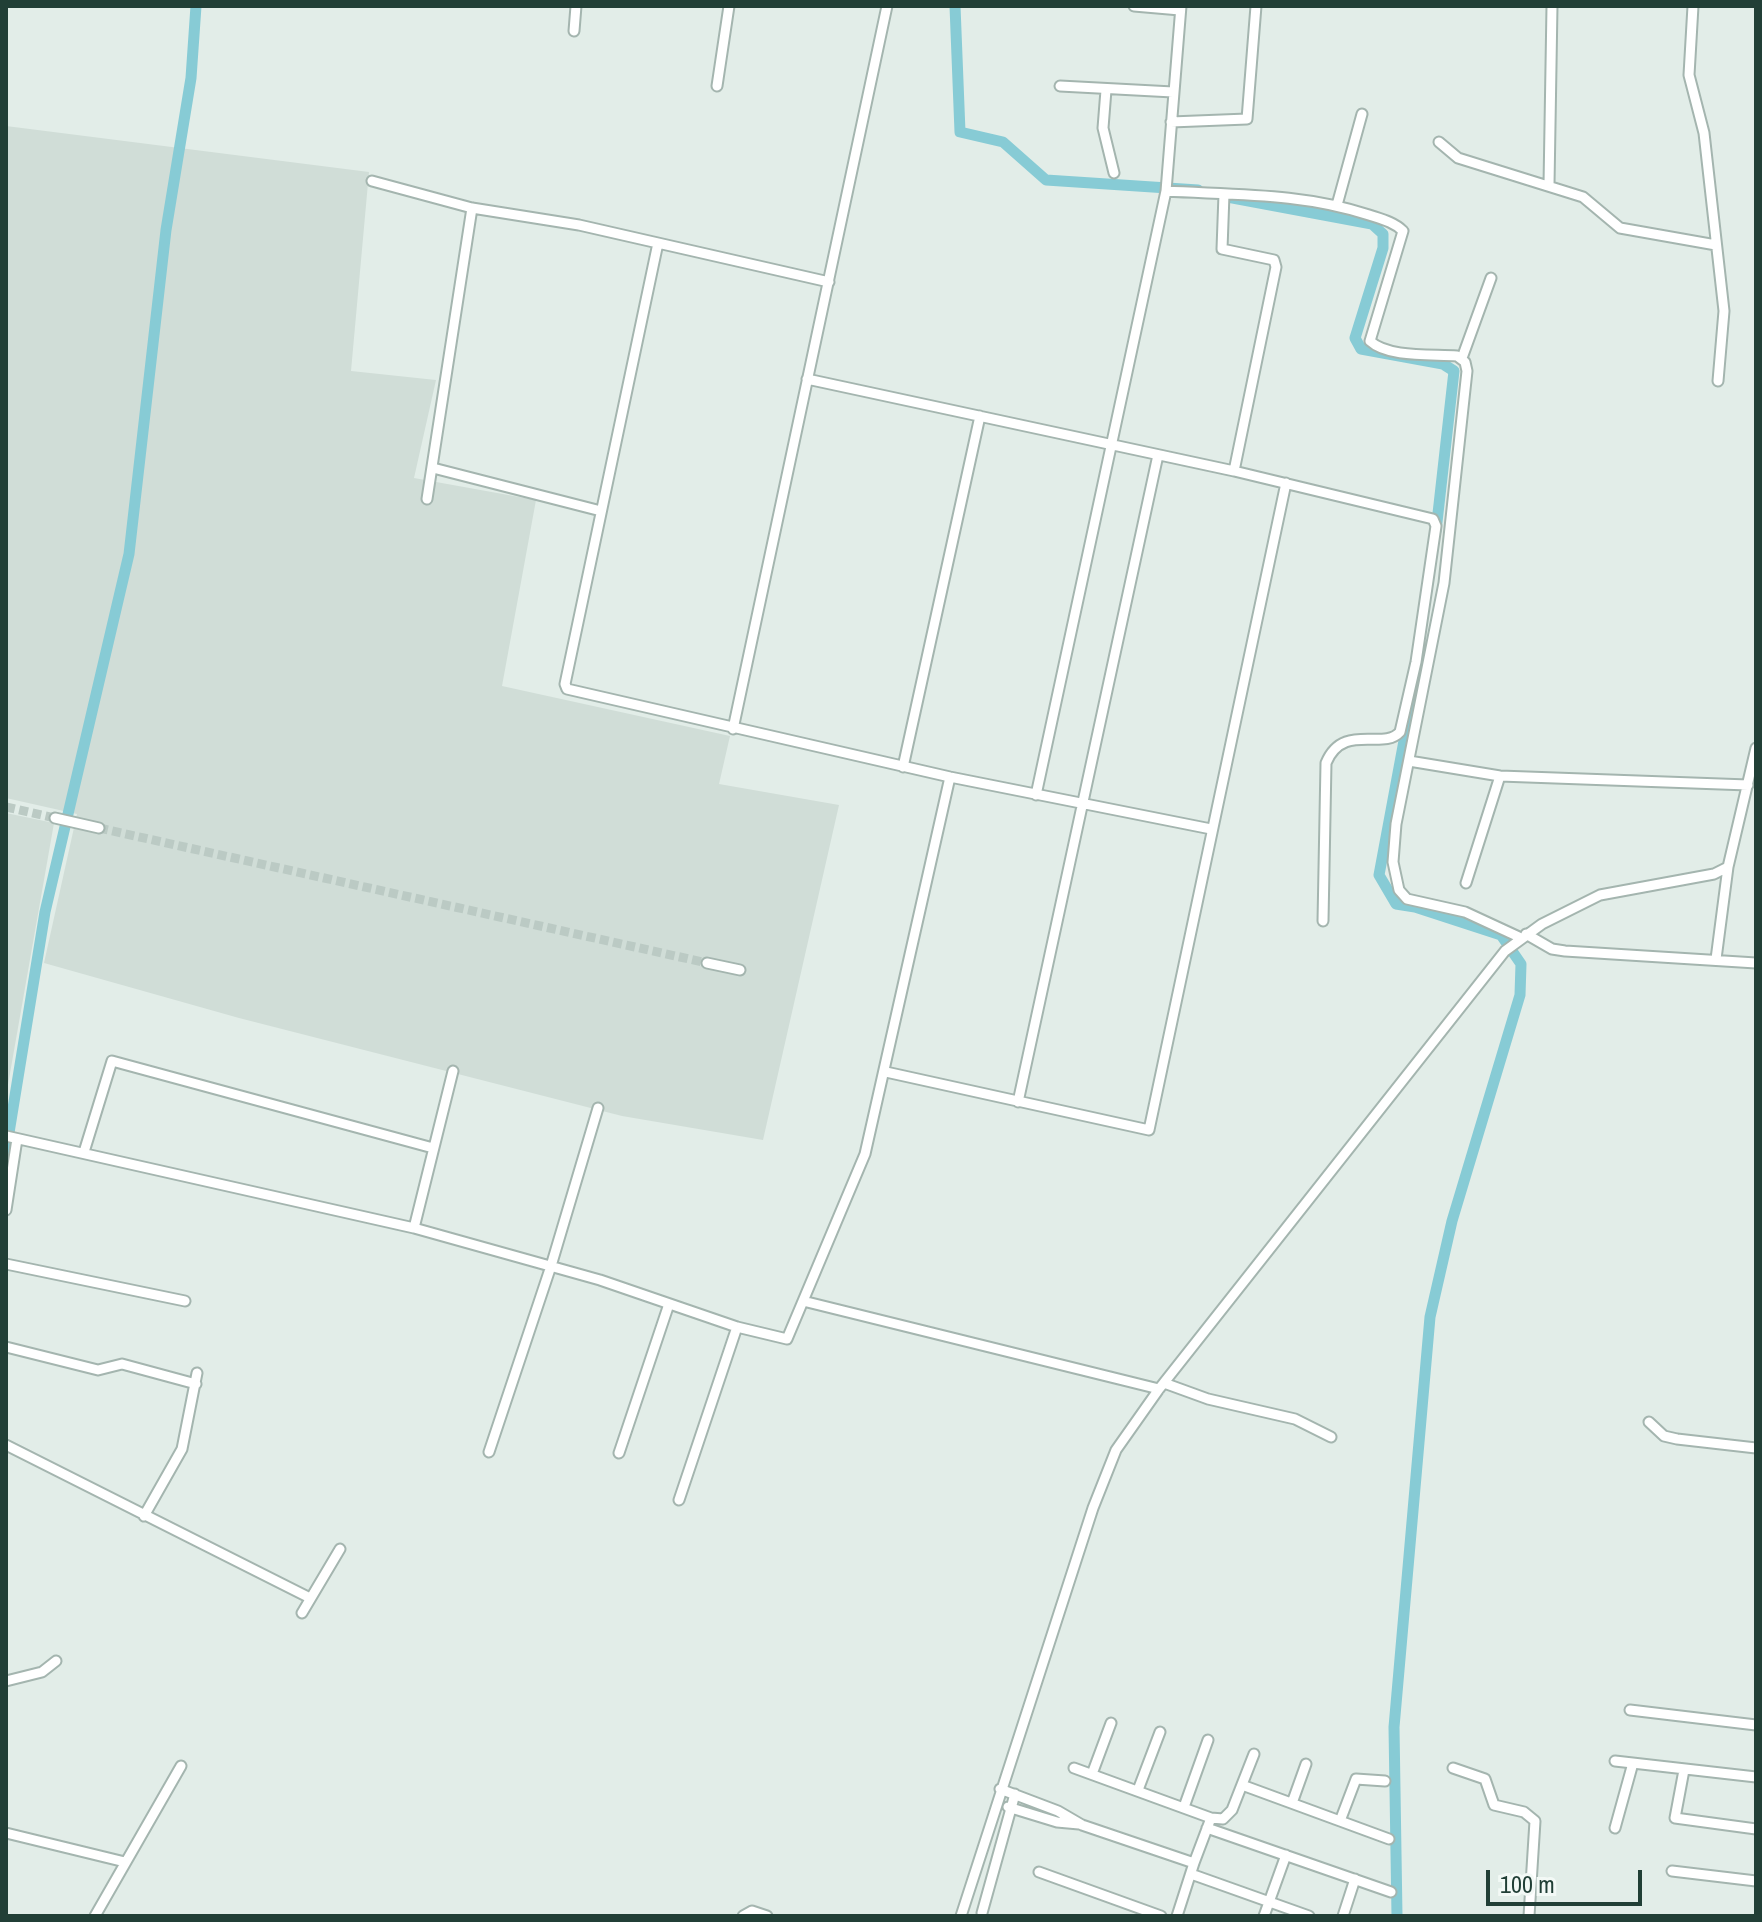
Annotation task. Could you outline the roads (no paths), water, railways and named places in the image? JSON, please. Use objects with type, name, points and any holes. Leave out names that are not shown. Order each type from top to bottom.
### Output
[{"type":"street","points":[[574,31],[576,6]]},
{"type":"street","points":[[717,86],[729,6]]},
{"type":"street","points":[[733,729],[887,6]]},
{"type":"street","points":[[1036,795],[1166,187],[1181,8],[1134,6]]},
{"type":"street","points":[[1171,122],[1247,119],[1256,6]]},
{"type":"street","points":[[1549,185],[1552,6]]},
{"type":"street","points":[[1693,6],[1689,75],[1704,133],[1724,311],[1718,381]]},
{"type":"street","points":[[1060,86],[1173,92]]},
{"type":"street","points":[[1106,90],[1103,128],[1114,173]]},
{"type":"street","points":[[1337,205],[1362,114]]},
{"type":"street","points":[[1439,142],[1458,158],[1549,185],[1593,203],[1620,228],[1716,245]]},
{"type":"street","points":[[372,181],[472,208],[658,243],[829,282]]},
{"type":"street","points":[[1166,187],[1224,194],[1299,197],[1337,205],[1389,222],[1403,231],[1370,341],[1376,347],[1462,358]]},
{"type":"street","points":[[1224,194],[1222,249],[1276,264],[1234,471]]},
{"type":"street","points":[[427,499],[472,208]]},
{"type":"street","points":[[658,243],[565,684],[567,689],[903,767],[1211,829]]},
{"type":"street","points":[[1491,278],[1462,358],[1467,371],[1444,583],[1409,761],[1394,853],[1395,878],[1402,896],[1477,916],[1552,949],[1756,963]]},
{"type":"street","points":[[807,379],[1234,471],[1433,519],[1436,526],[1416,662],[1400,732],[1392,738],[1352,739],[1334,750],[1326,763],[1323,921]]},
{"type":"street","points":[[903,767],[980,416]]},
{"type":"street","points":[[1018,1102],[1158,455]]},
{"type":"street","points":[[433,468],[601,511]]},
{"type":"street","points":[[886,1072],[1149,1130],[1286,483]]},
{"type":"street","points":[[1716,959],[1728,867],[1756,748]]},
{"type":"street","points":[[1409,761],[1500,776],[1748,785]]},
{"type":"street","points":[[1466,883],[1500,776]]},
{"type":"street","points":[[6,1210],[12,1138],[414,1228],[551,1266],[737,1327],[787,1339],[865,1154],[886,1072],[950,777]]},
{"type":"street","points":[[59,819],[99,828]]},
{"type":"street","points":[[961,1916],[995,1804],[1108,1466],[1162,1386],[1505,951],[1520,937],[1600,895],[1714,874],[1728,867]]},
{"type":"street","points":[[707,963],[740,970]]},
{"type":"street","points":[[84,1152],[112,1061],[433,1148]]},
{"type":"street","points":[[414,1228],[453,1071]]},
{"type":"street","points":[[489,1452],[551,1266],[598,1108]]},
{"type":"street","points":[[6,1264],[185,1301]]},
{"type":"street","points":[[803,1301],[1295,1419],[1331,1437]]},
{"type":"street","points":[[619,1453],[669,1304]]},
{"type":"street","points":[[679,1500],[737,1327]]},
{"type":"street","points":[[6,1347],[98,1370],[122,1364],[196,1379],[182,1449],[144,1516]]},
{"type":"street","points":[[1649,1422],[1664,1436],[1756,1448]]},
{"type":"street","points":[[6,1445],[310,1598]]},
{"type":"street","points":[[302,1613],[340,1549]]},
{"type":"street","points":[[6,1681],[42,1672],[56,1661]]},
{"type":"street","points":[[1630,1710],[1756,1725]]},
{"type":"street","points":[[1092,1774],[1111,1723]]},
{"type":"street","points":[[1138,1790],[1160,1732]]},
{"type":"street","points":[[1184,1807],[1208,1740]]},
{"type":"street","points":[[1209,1823],[1229,1816],[1254,1754]]},
{"type":"street","points":[[1615,1761],[1756,1777]]},
{"type":"street","points":[[1615,1828],[1633,1763]]},
{"type":"street","points":[[1292,1803],[1306,1764]]},
{"type":"street","points":[[95,1916],[181,1766]]},
{"type":"street","points":[[1074,1768],[1184,1807],[1209,1823],[1286,1855],[1391,1892]]},
{"type":"street","points":[[1453,1768],[1485,1779],[1494,1805],[1524,1812],[1535,1821],[1529,1916]]},
{"type":"street","points":[[1684,1770],[1675,1818],[1756,1829]]},
{"type":"street","points":[[1340,1821],[1356,1779],[1385,1781]]},
{"type":"street","points":[[1242,1785],[1389,1839]]},
{"type":"street","points":[[1000,1789],[1309,1916]]},
{"type":"street","points":[[982,1913],[1015,1794]]},
{"type":"street","points":[[995,1804],[1057,1822],[1082,1825]]},
{"type":"street","points":[[1177,1916],[1209,1823]]},
{"type":"street","points":[[6,1833],[125,1862]]},
{"type":"street","points":[[1264,1916],[1286,1855]]},
{"type":"street","points":[[1672,1871],[1756,1881]]},
{"type":"street","points":[[1039,1872],[1161,1916]]},
{"type":"street","points":[[1343,1916],[1355,1879]]},
{"type":"street","points":[[743,1916],[748,1911],[767,1916]]},
{"type":"waterway","points":[[6,1151],[45,912],[129,554],[166,230],[191,78],[196,6]]},
{"type":"waterway","points":[[955,6],[960,132],[1003,142],[1046,180],[1198,190]]},
{"type":"waterway","points":[[1222,196],[1372,224],[1383,234],[1383,248],[1355,338],[1361,349],[1443,364],[1454,371],[1436,531]]},
{"type":"waterway","points":[[1397,1916],[1394,1727],[1430,1317],[1452,1221],[1520,995],[1521,964],[1501,935],[1415,907],[1396,904],[1379,875],[1417,671]]},
{"type":"tunnel","points":[[6,807],[55,818]]},
{"type":"tunnel","points":[[99,828],[707,963]]}]
